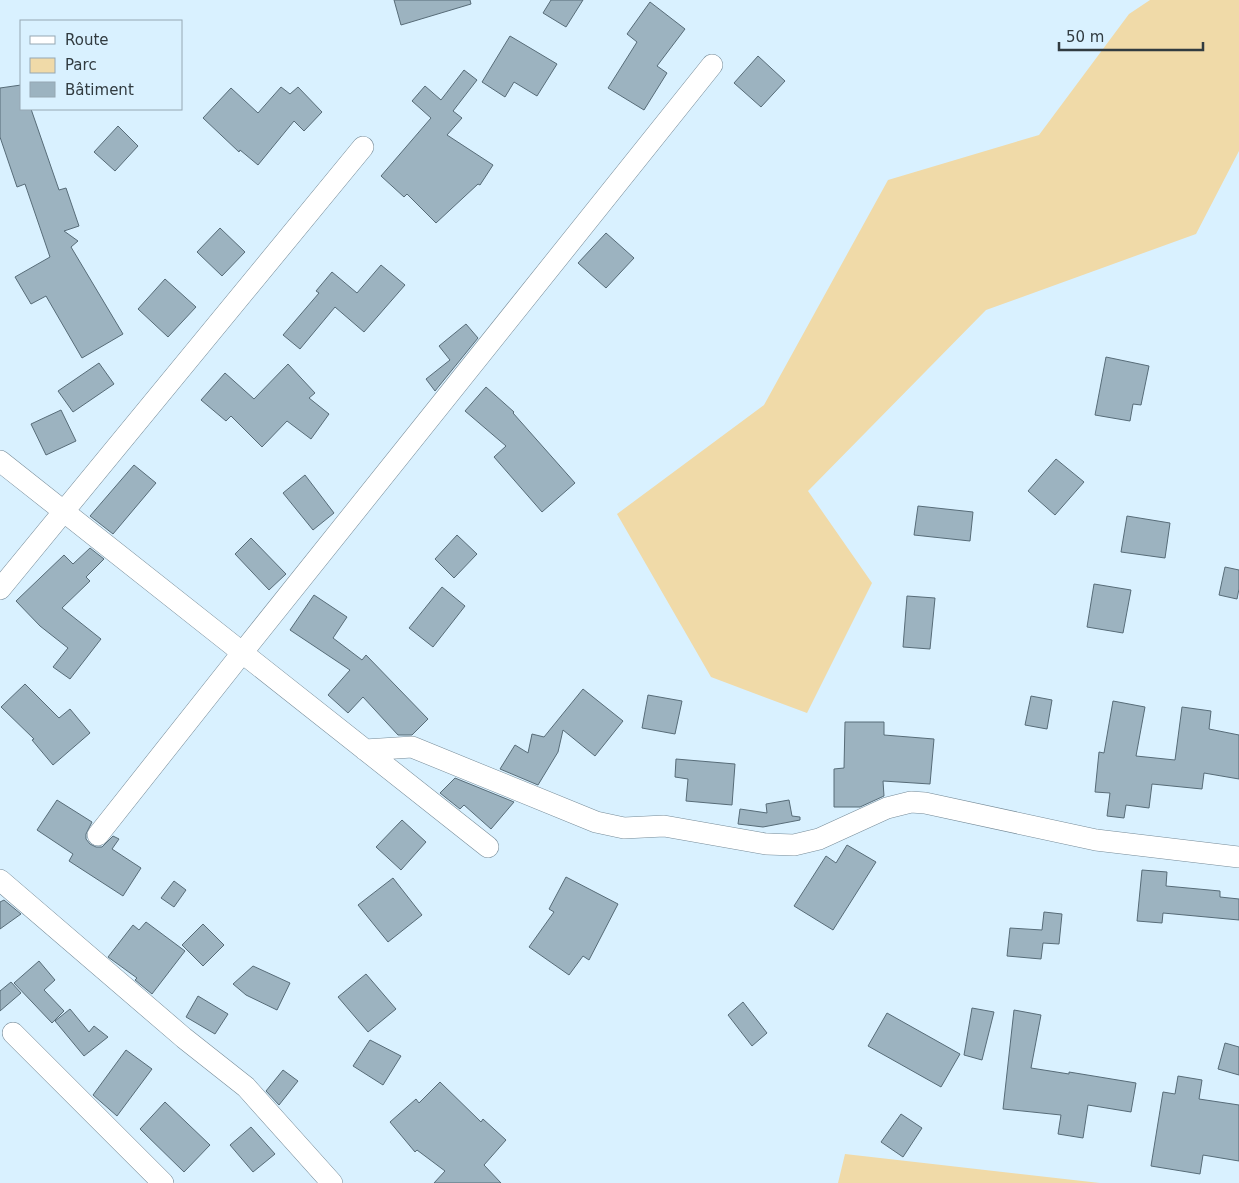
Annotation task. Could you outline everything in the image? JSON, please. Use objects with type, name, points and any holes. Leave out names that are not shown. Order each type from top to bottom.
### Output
[{"type":"street","points":[[98,835],[242,652],[712,66]]},
{"type":"street","points":[[0,589],[363,147]]},
{"type":"street","points":[[0,461],[488,847]]},
{"type":"street","points":[[365,750],[412,747],[596,822],[624,828],[664,826],[766,844],[794,845],[819,839],[887,808],[911,802],[925,803],[1096,840],[1239,857]]},
{"type":"street","points":[[0,880],[184,1038],[246,1087],[332,1183]]},
{"type":"street","points":[[13,1033],[163,1183]]},
{"type":"green space","points":[[1150,0],[1239,0],[1239,151],[1196,234],[986,310],[808,491],[872,583],[807,713],[711,677],[617,514],[764,405],[888,180],[1039,135],[1129,14]]},
{"type":"green space","points":[[845,1154],[1100,1183],[838,1183]]},
{"type":"building","points":[[394,0],[470,0],[471,4],[401,25]]},
{"type":"building","points":[[551,0],[583,0],[566,27],[543,13]]},
{"type":"building","points":[[650,2],[685,29],[657,66],[667,73],[644,110],[608,88],[637,42],[627,34]]},
{"type":"building","points":[[510,36],[557,64],[537,96],[514,82],[505,97],[482,82]]},
{"type":"building","points":[[758,56],[785,81],[761,107],[734,83]]},
{"type":"building","points":[[464,70],[477,80],[453,111],[462,118],[447,135],[493,165],[480,185],[478,184],[436,223],[407,194],[404,197],[381,176],[431,118],[412,101],[425,86],[441,100]]},
{"type":"building","points":[[20,85],[20,110],[31,110],[59,190],[66,188],[79,226],[64,231],[78,241],[71,247],[123,334],[82,358],[46,296],[31,304],[15,277],[50,257],[25,184],[17,187],[0,137],[0,88]]},
{"type":"building","points":[[281,87],[290,94],[298,87],[322,112],[304,131],[294,121],[258,165],[240,150],[239,152],[203,118],[231,88],[258,113]]},
{"type":"building","points":[[118,126],[138,146],[115,171],[94,152]]},
{"type":"building","points":[[220,228],[245,252],[222,276],[197,252]]},
{"type":"building","points":[[606,233],[634,258],[606,288],[578,263]]},
{"type":"building","points":[[381,265],[405,285],[364,332],[335,307],[300,349],[283,335],[319,293],[316,291],[332,272],[357,293]]},
{"type":"building","points":[[165,279],[196,307],[168,337],[138,309]]},
{"type":"building","points":[[466,324],[478,338],[435,391],[426,379],[450,360],[439,346]]},
{"type":"building","points":[[1106,357],[1149,366],[1141,405],[1133,404],[1130,421],[1095,415]]},
{"type":"building","points":[[99,363],[114,384],[73,412],[58,391]]},
{"type":"building","points":[[288,364],[315,393],[309,398],[329,414],[311,439],[287,421],[262,447],[231,416],[226,421],[201,400],[225,373],[254,399]]},
{"type":"building","points":[[486,387],[514,412],[575,483],[542,512],[494,457],[506,446],[465,411]]},
{"type":"building","points":[[61,410],[76,441],[46,455],[31,424]]},
{"type":"building","points":[[1056,459],[1084,482],[1055,515],[1028,491]]},
{"type":"building","points":[[134,465],[156,483],[113,534],[90,516]]},
{"type":"building","points":[[305,475],[334,513],[313,530],[283,493]]},
{"type":"building","points":[[918,506],[973,512],[970,541],[914,535]]},
{"type":"building","points":[[1127,516],[1170,523],[1165,558],[1121,552]]},
{"type":"building","points":[[457,535],[477,554],[454,578],[435,559]]},
{"type":"building","points":[[251,538],[286,574],[269,590],[235,554]]},
{"type":"building","points":[[90,548],[104,559],[86,577],[90,581],[62,608],[101,639],[70,679],[53,667],[68,648],[40,626],[16,601],[64,555],[73,564]]},
{"type":"building","points":[[1225,567],[1239,570],[1237,599],[1219,595]]},
{"type":"building","points":[[1094,584],[1131,590],[1123,633],[1087,627]]},
{"type":"building","points":[[442,587],[465,606],[433,647],[409,628]]},
{"type":"building","points":[[314,595],[347,617],[333,638],[362,660],[366,655],[428,719],[412,735],[398,735],[363,697],[348,713],[328,695],[350,670],[290,630]]},
{"type":"building","points":[[907,596],[935,598],[930,649],[903,647]]},
{"type":"building","points":[[25,684],[59,718],[70,709],[90,733],[53,765],[32,740],[34,739],[1,707]]},
{"type":"building","points":[[583,689],[623,721],[595,756],[563,730],[558,752],[538,785],[500,769],[515,745],[528,753],[532,734],[544,737]]},
{"type":"building","points":[[648,695],[682,701],[675,734],[642,728]]},
{"type":"building","points":[[1031,696],[1052,700],[1047,729],[1025,725]]},
{"type":"building","points":[[1113,701],[1145,707],[1136,756],[1175,760],[1182,707],[1211,711],[1209,729],[1239,735],[1239,779],[1204,773],[1202,789],[1152,784],[1149,808],[1126,805],[1124,818],[1107,816],[1110,793],[1095,792],[1099,752],[1104,753]]},
{"type":"building","points":[[845,722],[884,722],[884,735],[934,739],[930,784],[883,781],[884,796],[860,807],[834,807],[834,769],[844,768]]},
{"type":"building","points":[[676,759],[735,764],[732,805],[686,801],[688,779],[675,777]]},
{"type":"building","points":[[455,778],[514,802],[491,829],[464,805],[460,809],[440,793]]},
{"type":"building","points":[[57,800],[92,822],[86,834],[86,839],[90,844],[102,847],[113,836],[119,839],[112,849],[141,868],[123,896],[69,861],[73,854],[37,830]]},
{"type":"building","points":[[789,800],[792,816],[800,817],[800,820],[763,827],[738,824],[740,809],[767,813],[766,804]]},
{"type":"building","points":[[402,820],[426,842],[401,870],[376,847]]},
{"type":"building","points":[[847,845],[876,862],[833,930],[794,906],[826,856],[836,863]]},
{"type":"building","points":[[1142,870],[1167,872],[1166,886],[1220,891],[1220,897],[1239,899],[1239,920],[1163,913],[1162,923],[1137,921]]},
{"type":"building","points":[[566,877],[618,904],[589,960],[583,956],[569,975],[529,947],[554,912],[549,909]]},
{"type":"building","points":[[393,878],[422,915],[388,942],[358,905]]},
{"type":"building","points":[[174,881],[186,890],[174,907],[161,898]]},
{"type":"building","points":[[4,900],[21,914],[0,929],[0,902]]},
{"type":"building","points":[[1044,912],[1062,914],[1059,944],[1043,943],[1041,959],[1007,956],[1010,928],[1042,930]]},
{"type":"building","points":[[146,922],[185,951],[152,994],[135,980],[137,978],[108,957],[133,925],[139,930]]},
{"type":"building","points":[[203,924],[224,945],[203,966],[182,945]]},
{"type":"building","points":[[39,961],[55,980],[44,990],[64,1011],[52,1023],[14,983]]},
{"type":"building","points":[[253,966],[290,983],[277,1010],[246,995],[233,984]]},
{"type":"building","points":[[366,974],[396,1009],[368,1032],[338,997]]},
{"type":"building","points":[[11,982],[21,993],[0,1011],[0,991]]},
{"type":"building","points":[[198,996],[228,1014],[215,1034],[186,1017]]},
{"type":"building","points":[[743,1002],[767,1033],[752,1046],[728,1015]]},
{"type":"building","points":[[972,1008],[994,1012],[982,1060],[964,1055]]},
{"type":"building","points":[[70,1009],[89,1032],[94,1026],[108,1037],[84,1056],[55,1021]]},
{"type":"building","points":[[1014,1010],[1041,1015],[1031,1068],[1136,1083],[1131,1112],[1088,1105],[1083,1138],[1058,1134],[1061,1115],[1003,1109]]},
{"type":"building","points":[[887,1013],[960,1054],[941,1087],[868,1046]]},
{"type":"building","points":[[370,1040],[401,1056],[383,1085],[353,1066]]},
{"type":"building","points":[[1225,1043],[1239,1047],[1239,1075],[1218,1069]]},
{"type":"building","points":[[126,1050],[152,1069],[117,1116],[93,1095]]},
{"type":"building","points":[[283,1070],[298,1081],[279,1105],[266,1091]]},
{"type":"building","points":[[1178,1076],[1202,1080],[1199,1099],[1239,1105],[1239,1161],[1203,1155],[1200,1174],[1151,1166],[1163,1092],[1175,1094]]},
{"type":"building","points":[[440,1082],[481,1122],[483,1119],[506,1140],[484,1165],[501,1183],[434,1183],[445,1171],[417,1150],[415,1152],[390,1122],[416,1099],[419,1103]]},
{"type":"building","points":[[165,1102],[210,1145],[184,1172],[140,1129]]},
{"type":"building","points":[[901,1114],[922,1128],[903,1157],[881,1142]]},
{"type":"building","points":[[251,1127],[275,1154],[253,1172],[230,1145]]}]
